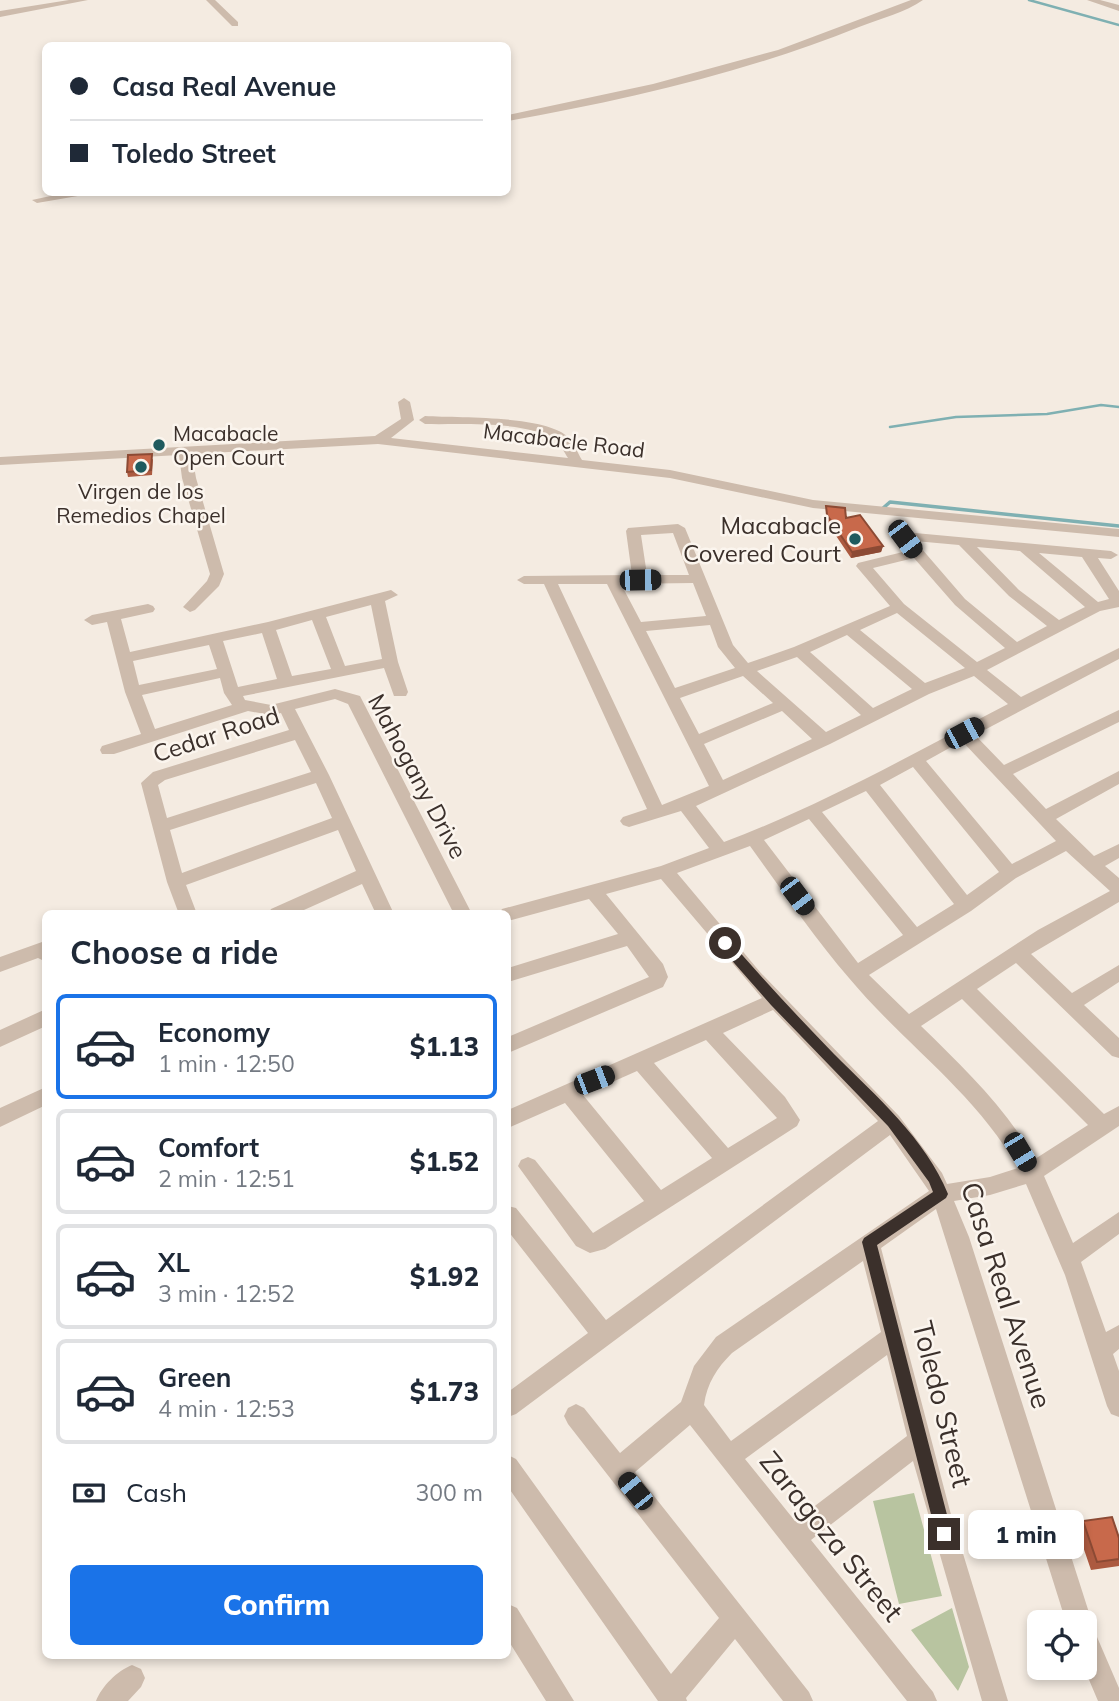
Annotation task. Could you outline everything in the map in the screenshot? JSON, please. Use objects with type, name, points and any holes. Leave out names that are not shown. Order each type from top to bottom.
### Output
[{"type":"street","points":[[0,14],[83,0]]},
{"type":"street","points":[[210,0],[235,24]]},
{"type":"street","points":[[511,117],[654,87],[781,52],[919,0]]},
{"type":"street","points":[[1091,0],[1119,8]]},
{"type":"street","points":[[37,200],[66,196]]},
{"type":"street","points":[[378,440],[408,420],[404,402]]},
{"type":"street","points":[[425,420],[529,426],[563,440],[577,463]]},
{"type":"street","name":"Macabacle Road","points":[[0,461],[378,440],[670,474],[813,504],[1119,533]]},
{"type":"street","points":[[80,445],[126,442],[136,444],[140,452]]},
{"type":"street","points":[[185,449],[185,465],[197,498],[217,573],[214,583],[190,607]]},
{"type":"street","points":[[640,580],[633,531],[678,528],[726,647],[745,669],[824,740]]},
{"type":"street","points":[[1015,648],[960,602],[905,539],[915,537],[1111,555]]},
{"type":"street","points":[[963,541],[1014,593],[1058,627]]},
{"type":"street","points":[[1024,547],[1095,608]]},
{"type":"street","points":[[629,821],[685,803],[824,740],[923,690],[974,670],[1095,608],[1118,601],[1087,552]]},
{"type":"street","points":[[915,553],[863,566],[899,607],[1019,704]]},
{"type":"street","points":[[524,580],[697,579]]},
{"type":"street","points":[[550,580],[657,812]]},
{"type":"street","points":[[612,580],[718,788]]},
{"type":"street","points":[[124,658],[268,627],[384,597],[390,662],[400,692]]},
{"type":"street","points":[[672,695],[799,651],[899,607]]},
{"type":"street","points":[[92,620],[148,609]]},
{"type":"street","points":[[317,614],[340,672]]},
{"type":"street","points":[[113,616],[133,692],[150,737]]},
{"type":"street","points":[[636,627],[713,620]]},
{"type":"street","points":[[268,627],[286,682]]},
{"type":"street","points":[[848,628],[923,690]]},
{"type":"street","points":[[107,750],[245,706],[232,693],[215,639]]},
{"type":"street","points":[[799,651],[872,716]]},
{"type":"street","points":[[511,913],[665,871],[753,838],[869,783],[1119,653]]},
{"type":"street","points":[[232,693],[390,662]]},
{"type":"street","points":[[133,692],[225,672]]},
{"type":"street","name":"Mahogany Drive","points":[[245,706],[271,710],[335,694],[354,700],[461,910]]},
{"type":"street","points":[[694,742],[783,705]]},
{"type":"street","points":[[287,710],[321,775],[384,910]]},
{"type":"street","points":[[1002,773],[1119,715]]},
{"type":"street","name":"Cedar Road","points":[[162,826],[148,788],[149,783],[159,776],[299,733]]},
{"type":"street","points":[[907,1025],[1119,892],[964,733]]},
{"type":"street","points":[[915,759],[1010,873]]},
{"type":"street","points":[[186,910],[176,882],[162,826],[321,775]]},
{"type":"street","points":[[1045,817],[1119,778]]},
{"type":"street","points":[[869,783],[965,906]]},
{"type":"street","points":[[685,803],[721,850]]},
{"type":"street","points":[[811,810],[915,937]]},
{"type":"street","points":[[176,882],[343,821]]},
{"type":"street","points":[[753,838],[856,974],[973,1089],[1008,1131],[1032,1173],[1110,1342],[1119,1406]]},
{"type":"street","points":[[856,974],[965,906],[1010,873],[1068,842]]},
{"type":"street","points":[[1093,865],[1119,850]]},
{"type":"street","name":"Casa Real Avenue","points":[[665,871],[775,1001],[892,1122],[935,1179],[958,1237],[1075,1610]]},
{"type":"street","points":[[286,910],[367,874]]},
{"type":"street","points":[[511,1044],[656,982],[659,977],[656,969],[593,891]]},
{"type":"street","points":[[511,974],[629,938]]},
{"type":"street","points":[[0,965],[42,949]]},
{"type":"street","points":[[1018,953],[1119,1050]]},
{"type":"street","points":[[1070,1004],[1119,972]]},
{"type":"street","points":[[618,1470],[692,1408],[699,1376],[709,1360],[724,1345],[869,1242],[941,1194],[990,1186],[1032,1173],[1110,1121],[964,988]]},
{"type":"street","points":[[511,1118],[775,1001]]},
{"type":"street","points":[[0,1039],[42,1019]]},
{"type":"street","points":[[528,1166],[590,1243],[597,1242],[790,1120],[778,1103],[709,1032]]},
{"type":"street","points":[[640,1062],[725,1159]]},
{"type":"street","points":[[568,1091],[659,1203]]},
{"type":"street","points":[[0,1118],[42,1097]]},
{"type":"street","points":[[511,1404],[892,1122]]},
{"type":"street","points":[[511,1219],[604,1336]]},
{"type":"street","points":[[1069,1258],[1119,1222]]},
{"type":"street","name":"Toledo Street","points":[[869,1242],[919,1441],[995,1701]]},
{"type":"street","points":[[728,1457],[894,1336]]},
{"type":"street","name":"Zaragoza Street","points":[[692,1408],[728,1457],[925,1701]]},
{"type":"street","points":[[576,1416],[800,1701]]},
{"type":"street","points":[[794,1538],[919,1441]]},
{"type":"street","points":[[511,1470],[672,1698],[736,1617]]},
{"type":"street","points":[[511,1622],[561,1701]]},
{"type":"street","points":[[1097,1668],[1111,1701]]},
{"type":"street","points":[[109,1701],[132,1678]]},
{"type":"green space","points":[[914,1493],[942,1596],[899,1604],[873,1501]]},
{"type":"green space","points":[[952,1608],[969,1667],[958,1691],[911,1630]]},
{"type":"building","name":"Virgen de los Remedios Chapel","points":[[152,454],[151,470],[127,472],[128,455]]},
{"type":"building","points":[[826,506],[845,508],[846,518],[860,515],[883,546],[852,552],[827,515]]},
{"type":"building","points":[[1112,1517],[1119,1538],[1119,1559],[1097,1562],[1083,1521]]},
{"type":"waterway","points":[[1029,0],[1119,25]]},
{"type":"waterway","points":[[890,427],[956,417],[1047,414],[1101,405],[1119,407]]},
{"type":"waterway","points":[[882,509],[890,502],[1119,526]]},
{"type":"place","name":"Macabacle Open Court","points":[[159,445]]},
{"type":"place","name":"Virgen de los Remedios Chapel","points":[[141,467]]},
{"type":"place","name":"Macabacle Covered Court","points":[[855,539]]},
{"type":"route","points":[[725,943],[775,1001],[892,1122],[935,1179],[941,1194],[869,1242],[944,1534]]}]
